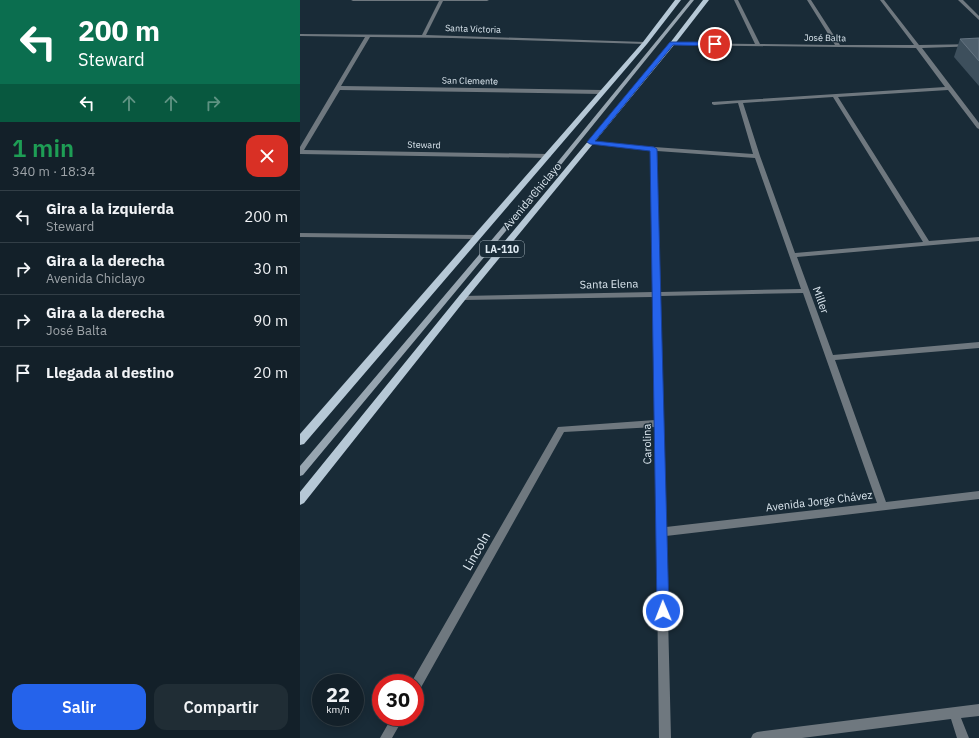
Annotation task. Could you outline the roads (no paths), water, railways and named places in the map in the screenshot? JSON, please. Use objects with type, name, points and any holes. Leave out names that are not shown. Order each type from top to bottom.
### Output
[{"type":"main road","name":"Avenida Chiclayo","points":[[300,440],[548,156],[644,43],[678,0]]},
{"type":"main road","name":"Avenida Chiclayo","points":[[300,500],[462,298],[672,44],[706,0]]},
{"type":"street","points":[[353,0],[487,1]]},
{"type":"street","name":"Avenida Chiclayo","points":[[300,472],[558,166],[692,0]]},
{"type":"street","points":[[736,0],[758,45]]},
{"type":"street","points":[[809,0],[838,46]]},
{"type":"street","points":[[882,0],[979,127]]},
{"type":"street","points":[[960,0],[979,19]]},
{"type":"street","points":[[423,37],[441,1]]},
{"type":"street","name":"Santa Victoria","points":[[300,35],[644,43]]},
{"type":"street","points":[[300,152],[368,37]]},
{"type":"street","name":"José Balta","points":[[672,44],[838,46],[979,45]]},
{"type":"street","name":"San Clemente","points":[[338,88],[602,92]]},
{"type":"street","points":[[714,103],[948,88]]},
{"type":"street","points":[[834,95],[927,243]]},
{"type":"street","name":"Miller","points":[[740,101],[758,156],[883,506]]},
{"type":"street","points":[[590,142],[654,149],[758,156]]},
{"type":"street","name":"Carolina","points":[[654,149],[665,738]]},
{"type":"street","name":"Steward","points":[[300,152],[548,156]]},
{"type":"street","points":[[300,234],[477,237]]},
{"type":"street","points":[[793,255],[979,239]]},
{"type":"street","name":"Santa Elena","points":[[462,298],[806,291]]},
{"type":"street","points":[[830,358],[979,344]]},
{"type":"street","name":"Lincoln","points":[[422,674],[561,429],[659,423]]},
{"type":"street","name":"Avenida Jorge Chávez","points":[[661,532],[979,495]]},
{"type":"street","points":[[757,738],[979,710]]},
{"type":"street","points":[[954,713],[963,738]]},
{"type":"street","points":[[386,738],[393,726]]}]
